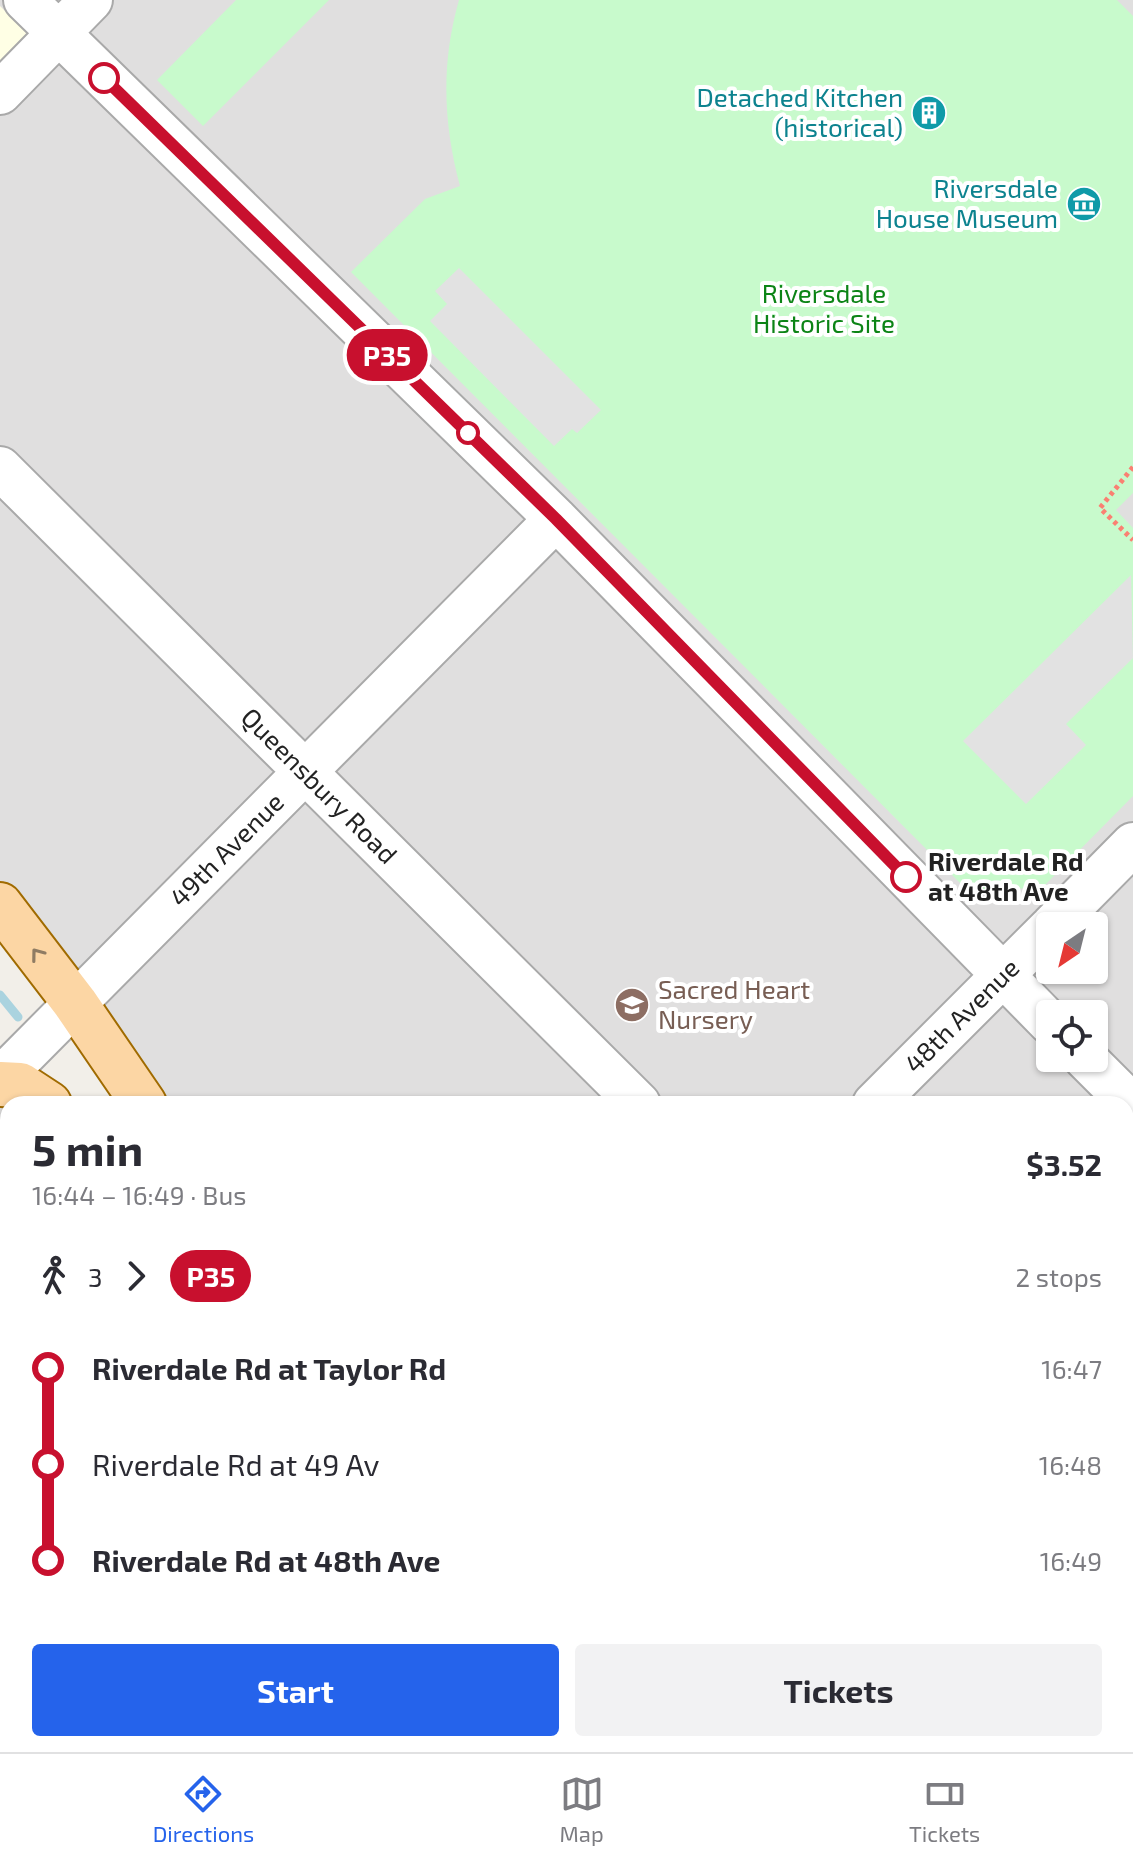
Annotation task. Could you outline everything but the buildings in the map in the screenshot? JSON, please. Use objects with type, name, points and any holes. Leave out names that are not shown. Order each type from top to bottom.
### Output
[{"type":"main road","points":[[0,905],[141,1096]]},
{"type":"main road","points":[[0,1082],[20,1085],[37,1096]]},
{"type":"street","points":[[25,0],[556,519],[1036,1009]]},
{"type":"street","points":[[0,93],[91,0]]},
{"type":"street","name":"Queensbury Road","points":[[0,468],[631,1096]]},
{"type":"street","name":"49th Avenue","points":[[0,1082],[556,519]]},
{"type":"street","name":"48th Avenue","points":[[1066,912],[1133,844]]},
{"type":"street","name":"48th Avenue","points":[[882,1096],[1036,942]]},
{"type":"street","points":[[1099,1072],[1123,1096]]},
{"type":"path","points":[[1133,467],[1100,508],[1133,540]]},
{"type":"shaded area","points":[[0,0],[1133,0],[1133,1096],[147,1096],[0,905]]},
{"type":"shaded area","points":[[0,6],[32,38],[0,69]]},
{"type":"shaded area","points":[[459,268],[601,410],[577,433],[572,429],[554,446],[430,321],[447,304],[435,291]]},
{"type":"shaded area","points":[[1131,575],[1133,658],[1066,724],[1086,745],[1026,804],[963,741]]},
{"type":"green space","points":[[236,0],[329,0],[203,126],[157,80]]},
{"type":"green space","name":"Riversdale Historic Site","points":[[459,0],[1117,0],[1133,16],[1133,493],[1116,510],[1133,528],[1133,796],[1042,888],[967,890],[351,272],[425,199],[460,186],[450,139],[446,93],[449,47]]},
{"type":"waterway","points":[[0,995],[18,1017]]},
{"type":"bus line","name":"P35","points":[[104,78],[556,519],[906,877]]},
{"type":"place","name":"Detached Kitchen (historical)","points":[[929,113]]},
{"type":"place","name":"Riversdale House Museum","points":[[1084,204]]},
{"type":"place","name":"Riverdale Rd at 48th Ave","points":[[906,877]]},
{"type":"place","name":"Sacred Heart Nursery","points":[[632,1005]]}]
